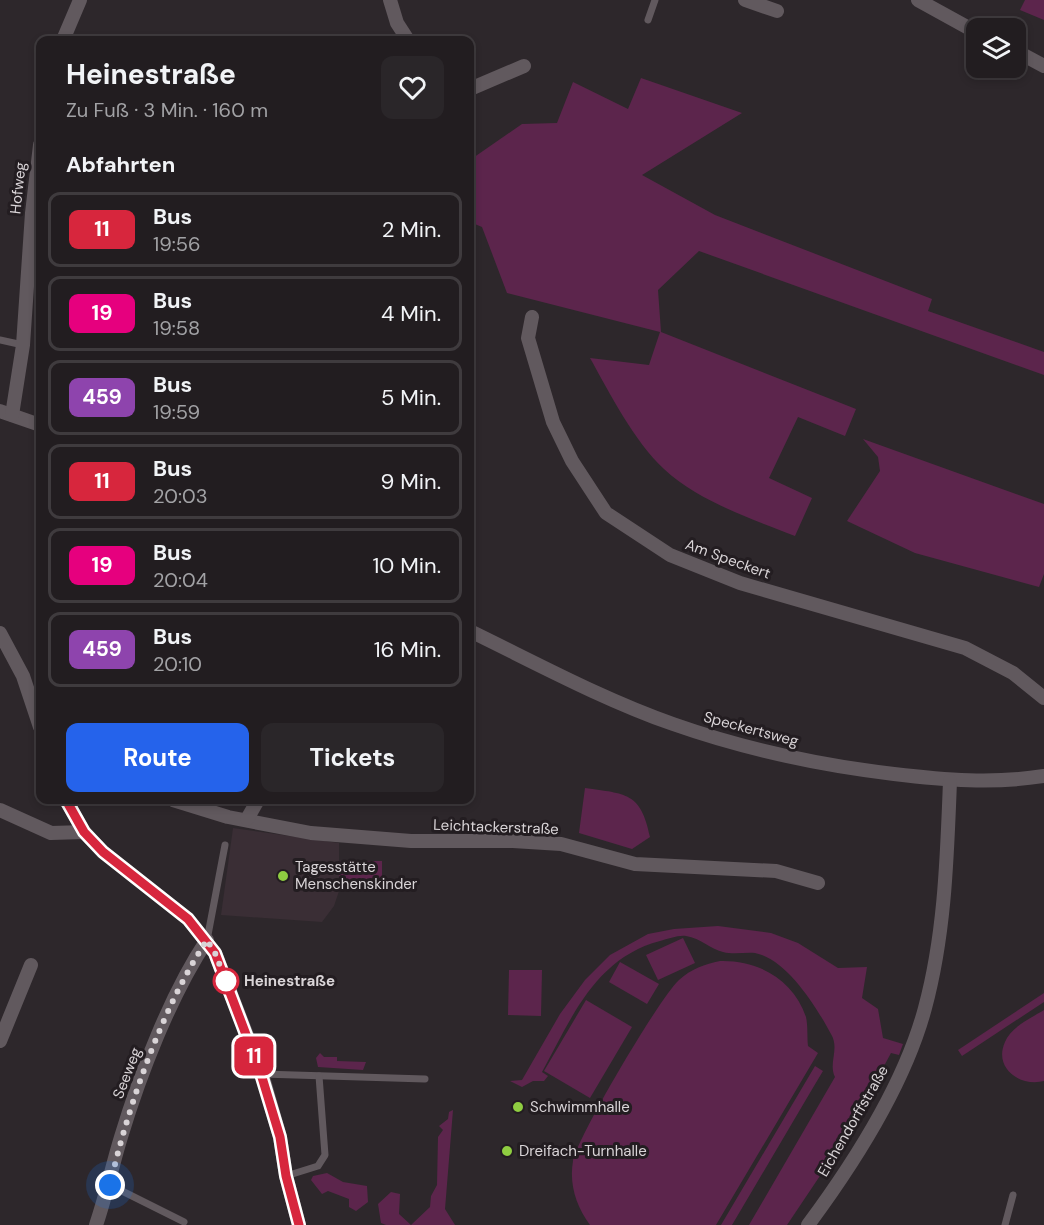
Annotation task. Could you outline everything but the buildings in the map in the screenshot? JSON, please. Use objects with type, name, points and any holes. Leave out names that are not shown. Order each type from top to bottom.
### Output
[{"type":"street","points":[[65,36],[80,0]]},
{"type":"street","points":[[390,0],[397,23],[405,36]]},
{"type":"street","points":[[745,0],[777,11]]},
{"type":"street","points":[[918,0],[966,26]]},
{"type":"street","points":[[1026,56],[1044,66]]},
{"type":"street","points":[[474,87],[524,66]]},
{"type":"street","name":"Hofweg","points":[[6,413],[23,345],[36,179]]},
{"type":"street","name":"Am Speckert","points":[[532,317],[528,338],[553,422],[572,461],[606,513],[670,555],[740,583],[965,648],[1012,673],[1044,698]]},
{"type":"street","points":[[6,413],[36,424]]},
{"type":"street","points":[[0,633],[23,676],[36,715]]},
{"type":"street","name":"Speckertsweg","points":[[474,633],[608,697],[672,723],[761,751],[858,770],[950,781],[1044,776]]},
{"type":"street","name":"Eichendorffstraße","points":[[808,1225],[878,1115],[903,1068],[925,1009],[944,903],[950,781]]},
{"type":"street","points":[[68,804],[84,832],[103,852],[188,919],[207,940],[215,953],[261,1074],[280,1137],[286,1176],[299,1225]]},
{"type":"street","name":"Leichtackerstraße","points":[[186,804],[228,817],[311,833],[399,840],[513,841],[561,844],[635,864],[776,871],[818,883]]},
{"type":"street","points":[[247,819],[256,804]]},
{"type":"street","points":[[0,810],[51,833],[84,832]]},
{"type":"street","name":"Seeweg","points":[[96,1225],[110,1185],[121,1137],[165,1020],[191,966],[207,940]]},
{"type":"street","points":[[0,1041],[31,965]]},
{"type":"lane","points":[[648,20],[655,0]]},
{"type":"lane","points":[[0,340],[23,345]]},
{"type":"lane","points":[[207,940],[225,845]]},
{"type":"lane","points":[[261,1074],[425,1079]]},
{"type":"lane","points":[[286,1176],[318,1166],[325,1155],[319,1076]]},
{"type":"lane","points":[[110,1185],[184,1222]]},
{"type":"lane","points":[[1005,1225],[1012,1195]]},
{"type":"shaded area","points":[[1025,0],[1044,0],[1044,20],[1020,10]]},
{"type":"shaded area","points":[[641,78],[742,113],[642,175],[715,215],[932,299],[928,311],[1044,352],[1044,375],[699,251],[658,290],[661,332],[856,409],[845,436],[798,417],[769,478],[812,498],[795,536],[744,516],[693,491],[653,458],[614,402],[590,358],[649,365],[660,332],[507,293],[482,227],[474,224],[474,157],[522,124],[557,123],[573,82],[628,109]]},
{"type":"shaded area","points":[[863,439],[1044,504],[1044,574],[1039,587],[915,553],[847,521],[880,471],[878,457]]},
{"type":"shaded area","points":[[585,788],[621,794],[630,798],[642,811],[650,837],[632,849],[579,833]]},
{"type":"shaded area","name":"Tagesstätte Menschenskinder","points":[[233,828],[339,843],[339,891],[334,906],[322,922],[221,915]]},
{"type":"shaded area","points":[[339,861],[382,861],[382,891],[339,891]]},
{"type":"shaded area","points":[[718,926],[771,933],[798,943],[838,968],[867,967],[862,998],[878,1009],[883,1038],[903,1044],[899,1055],[891,1053],[844,1140],[787,1225],[749,1225],[835,1077],[833,1072],[834,1045],[825,1023],[800,986],[767,957],[755,953],[723,952],[686,936],[670,938],[637,949],[618,961],[588,993],[542,1072],[548,1076],[544,1081],[533,1081],[522,1087],[510,1081],[522,1080],[560,1014],[585,980],[610,955],[648,934],[674,929]]},
{"type":"shaded area","points":[[683,938],[695,963],[658,980],[646,955]]},
{"type":"shaded area","points":[[720,961],[748,964],[760,968],[783,982],[800,1004],[806,1017],[808,1046],[818,1053],[716,1225],[590,1225],[577,1202],[573,1186],[573,1161],[578,1147],[638,1038],[669,992],[688,973],[704,965]]},
{"type":"shaded area","points":[[620,962],[659,984],[647,1004],[609,982]]},
{"type":"shaded area","points":[[509,970],[542,970],[541,1016],[508,1015]]},
{"type":"shaded area","points":[[1044,993],[1044,1002],[962,1056],[958,1050]]},
{"type":"shaded area","points":[[586,1000],[632,1027],[590,1098],[544,1071]]},
{"type":"shaded area","points":[[1044,1010],[1044,1081],[1027,1081],[1011,1074],[1006,1068],[1002,1052],[1012,1032]]},
{"type":"shaded area","points":[[320,1053],[324,1057],[337,1057],[337,1061],[366,1062],[363,1070],[318,1067],[316,1058]]},
{"type":"shaded area","points":[[815,1066],[823,1071],[732,1225],[721,1225]]},
{"type":"shaded area","points":[[453,1110],[445,1209],[455,1225],[411,1225],[430,1207],[431,1196],[437,1185],[438,1137],[443,1130],[439,1126],[448,1119],[449,1112]]},
{"type":"shaded area","points":[[327,1173],[343,1182],[367,1186],[368,1202],[356,1211],[349,1207],[349,1199],[328,1191],[322,1194],[311,1180],[313,1176]]},
{"type":"shaded area","points":[[391,1192],[400,1194],[399,1214],[411,1225],[381,1223],[378,1204]]},
{"type":"bus line","name":"11","points":[[68,804],[84,832],[103,852],[188,919],[207,940],[215,953],[261,1074],[280,1137],[286,1176],[299,1225]]},
{"type":"place","name":"Tagesstätte Menschenskinder","points":[[283,876]]},
{"type":"place","name":"Heinestraße","points":[[226,981]]},
{"type":"place","name":"Schwimmhalle","points":[[518,1107]]},
{"type":"place","name":"Dreifach-Turnhalle","points":[[507,1151]]},
{"type":"route","points":[[110,1185],[121,1137],[165,1020],[194,960],[207,940],[226,981]]}]
